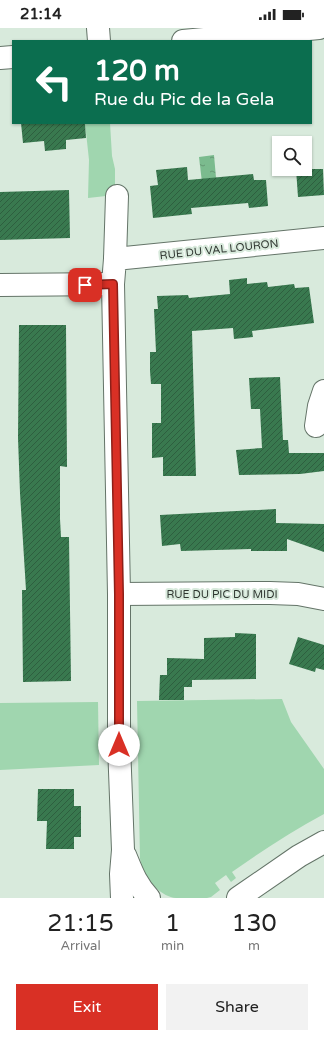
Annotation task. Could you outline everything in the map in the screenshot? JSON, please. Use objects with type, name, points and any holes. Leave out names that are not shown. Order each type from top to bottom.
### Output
[{"type":"street","points":[[98,28],[99,40]]},
{"type":"street","points":[[193,40],[319,28]]},
{"type":"street","points":[[0,58],[12,57]]},
{"type":"street","points":[[117,196],[113,284],[119,594],[119,745],[122,898]]},
{"type":"street","name":"RUE DU VAL LOURON","points":[[115,259],[324,238]]},
{"type":"street","points":[[0,285],[113,284]]},
{"type":"street","points":[[316,426],[319,406],[324,391]]},
{"type":"street","name":"RUE DU PIC DU MIDI","points":[[119,594],[270,593],[298,594],[324,599]]},
{"type":"street","points":[[238,898],[299,856],[324,842]]},
{"type":"street","points":[[122,850],[135,879],[149,898]]},
{"type":"shaded area","points":[[85,124],[110,124],[112,156],[115,169],[115,195],[88,198],[89,160]]},
{"type":"shaded area","points":[[282,699],[291,722],[324,769],[324,814],[300,827],[232,872],[236,878],[231,882],[226,875],[215,883],[220,890],[211,897],[176,898],[161,892],[149,880],[143,870],[140,859],[137,701]]},
{"type":"shaded area","points":[[98,702],[99,765],[0,770],[0,703]]},
{"type":"water","points":[[214,155],[217,189],[203,191],[199,157]]},
{"type":"building","points":[[21,124],[85,124],[86,138],[66,140],[66,149],[45,151],[44,141],[23,143]]},
{"type":"building","points":[[187,167],[188,180],[253,174],[254,180],[266,180],[268,206],[249,208],[248,203],[191,208],[192,214],[153,218],[150,186],[158,185],[156,170]]},
{"type":"building","points":[[312,169],[323,169],[324,195],[298,197],[296,176],[312,176]]},
{"type":"building","points":[[69,190],[70,238],[0,240],[0,192]]},
{"type":"building","points":[[247,278],[247,284],[267,282],[268,287],[294,284],[295,288],[309,287],[314,323],[252,331],[253,337],[234,339],[233,328],[192,331],[196,476],[163,476],[163,457],[152,458],[152,423],[161,423],[161,384],[151,384],[150,371],[150,352],[156,352],[154,309],[158,309],[157,296],[188,295],[189,298],[230,294],[229,280]]},
{"type":"building","points":[[19,325],[66,325],[67,467],[60,466],[60,519],[61,537],[69,537],[71,681],[23,682],[22,590],[26,590],[18,438]]},
{"type":"building","points":[[280,377],[283,440],[288,440],[289,453],[324,453],[324,471],[300,474],[239,475],[236,450],[262,448],[260,409],[251,409],[249,378]]},
{"type":"building","points":[[276,509],[276,523],[324,524],[324,552],[287,539],[287,551],[251,551],[251,549],[181,551],[180,544],[162,546],[160,515]]},
{"type":"building","points":[[235,633],[256,634],[256,679],[192,680],[192,687],[184,687],[184,700],[159,700],[160,675],[167,675],[167,658],[204,659],[204,638],[235,637]]},
{"type":"building","points":[[298,637],[324,645],[324,670],[316,668],[315,672],[289,664]]},
{"type":"building","points":[[38,789],[74,789],[74,806],[81,806],[81,837],[74,837],[74,849],[46,849],[47,821],[37,821]]},
{"type":"route","points":[[85,285],[113,284],[119,594],[119,745]]}]
